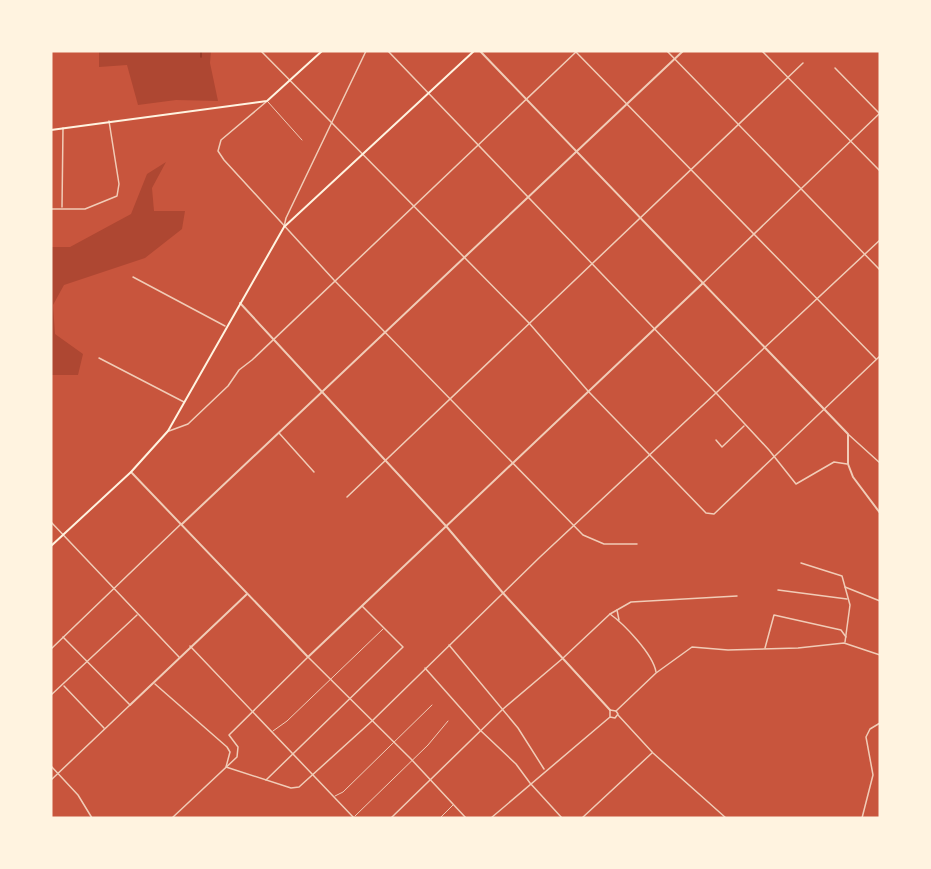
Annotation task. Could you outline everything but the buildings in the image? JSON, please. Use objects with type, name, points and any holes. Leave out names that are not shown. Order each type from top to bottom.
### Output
[{"type":"main road","points":[[51,130],[267,101],[322,51]]},
{"type":"main road","points":[[51,546],[131,472],[168,431],[284,227],[474,51]]},
{"type":"street","points":[[261,51],[364,154],[412,207],[529,323],[588,391],[706,513],[714,514],[880,356]]},
{"type":"street","points":[[284,227],[286,218],[366,51]]},
{"type":"street","points":[[388,51],[717,394],[796,484],[834,462],[848,464]]},
{"type":"street","points":[[480,51],[826,409],[848,435],[880,463]]},
{"type":"street","points":[[168,431],[188,424],[228,387],[239,370],[576,51],[753,235],[877,359]]},
{"type":"street","points":[[667,51],[880,270]]},
{"type":"street","points":[[51,649],[321,391],[683,51]]},
{"type":"street","points":[[762,51],[880,171]]},
{"type":"street","points":[[347,497],[803,63]]},
{"type":"street","points":[[172,818],[237,757],[238,747],[229,735],[234,727],[253,713],[308,657],[802,190],[880,113],[835,68]]},
{"type":"street","points":[[267,101],[222,140],[218,151],[228,166],[449,399],[591,541],[604,544],[637,544]]},
{"type":"street","points":[[51,209],[85,209],[117,196],[119,184],[109,121]]},
{"type":"street","points":[[62,208],[63,128]]},
{"type":"street","points":[[226,767],[291,788],[299,787],[372,721],[449,644],[880,240]]},
{"type":"street","points":[[133,277],[226,327]]},
{"type":"street","points":[[240,303],[446,526],[610,711],[610,717]]},
{"type":"street","points":[[99,358],[184,402]]},
{"type":"street","points":[[716,440],[722,447],[745,425]]},
{"type":"street","points":[[278,432],[314,472]]},
{"type":"street","points":[[848,435],[848,464],[853,477],[880,513]]},
{"type":"street","points":[[131,472],[466,818]]},
{"type":"street","points":[[51,522],[180,657]]},
{"type":"street","points":[[801,563],[842,576],[850,605],[844,643]]},
{"type":"street","points":[[844,586],[880,602]]},
{"type":"street","points":[[778,590],[848,599]]},
{"type":"street","points":[[51,780],[247,594]]},
{"type":"street","points":[[391,818],[431,781],[480,730],[617,609],[631,602],[737,596]]},
{"type":"street","points":[[262,780],[266,780],[276,772],[403,647],[362,606]]},
{"type":"street","points":[[617,609],[619,621]]},
{"type":"street","points":[[610,614],[619,621],[655,663],[656,673]]},
{"type":"street","points":[[51,695],[138,615]]},
{"type":"street","points":[[765,649],[774,615],[841,630],[846,637]]},
{"type":"street","points":[[63,637],[130,705]]},
{"type":"street","points":[[610,711],[616,711],[656,673],[692,647],[728,650],[844,643],[880,655]]},
{"type":"street","points":[[449,644],[503,709],[538,755],[545,770]]},
{"type":"street","points":[[190,646],[354,818]]},
{"type":"street","points":[[424,668],[480,730],[516,764],[562,818]]},
{"type":"street","points":[[153,682],[227,747],[230,753],[226,767]]},
{"type":"street","points":[[63,685],[104,729]]},
{"type":"street","points":[[616,711],[653,753],[726,818]]},
{"type":"street","points":[[491,818],[545,770],[610,717],[615,718],[618,714]]},
{"type":"street","points":[[862,818],[873,775],[866,737],[870,729],[880,723]]},
{"type":"street","points":[[582,818],[653,753]]},
{"type":"street","points":[[51,766],[78,795],[92,818]]},
{"type":"lane","points":[[267,101],[302,140]]},
{"type":"lane","points":[[273,731],[287,721],[384,628]]},
{"type":"lane","points":[[332,796],[343,792],[432,705]]},
{"type":"lane","points":[[354,818],[448,721]]},
{"type":"lane","points":[[440,818],[454,804]]},
{"type":"shaded area","points":[[99,51],[211,51],[210,63],[218,101],[176,100],[138,105],[127,65],[99,67]]},
{"type":"shaded area","points":[[166,162],[152,188],[154,211],[185,211],[182,229],[145,258],[64,285],[53,305],[55,334],[83,354],[78,375],[51,375],[51,247],[70,247],[131,214],[147,174]]},
{"type":"waterway","points":[[201,51],[201,57]]}]
